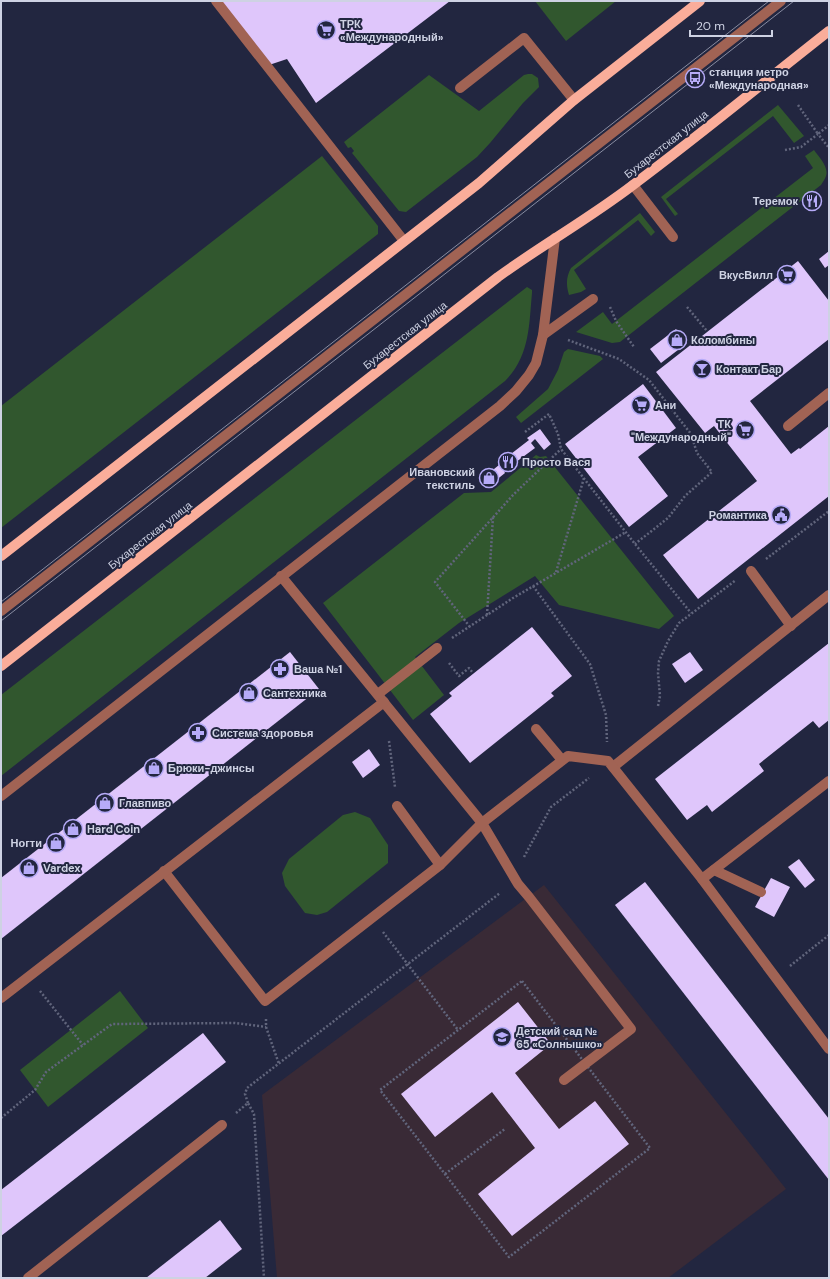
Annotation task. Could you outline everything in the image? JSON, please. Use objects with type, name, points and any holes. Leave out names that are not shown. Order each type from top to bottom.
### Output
[{"type":"main road","points":[[1,556],[479,183],[574,100],[700,1]]},
{"type":"main road","name":"Бухарестская улица","points":[[1,666],[498,277],[527,256],[592,215],[633,185],[829,31]]},
{"type":"street","points":[[216,1],[404,242]]},
{"type":"street","points":[[1,611],[781,1]]},
{"type":"street","points":[[460,88],[524,38],[574,100]]},
{"type":"street","points":[[633,185],[673,237]]},
{"type":"street","points":[[1,796],[494,410],[516,391],[529,375],[536,363],[543,335],[555,238]]},
{"type":"street","points":[[543,335],[593,299]]},
{"type":"street","points":[[788,426],[829,393]]},
{"type":"street","points":[[751,571],[791,626]]},
{"type":"street","points":[[282,576],[482,823],[518,884],[631,1029],[564,1080]]},
{"type":"street","points":[[610,764],[654,734],[829,595]]},
{"type":"street","points":[[1,998],[164,871],[381,698],[437,648]]},
{"type":"street","points":[[536,729],[562,760]]},
{"type":"street","points":[[164,871],[265,1001],[440,865],[482,823],[562,760],[568,756],[610,764],[702,879],[829,1049]]},
{"type":"street","points":[[702,879],[829,781]]},
{"type":"street","points":[[397,806],[440,865]]},
{"type":"street","points":[[714,870],[761,892]]},
{"type":"street","points":[[28,1278],[222,1125]]},
{"type":"path","points":[[798,105],[829,148]]},
{"type":"path","points":[[785,150],[801,147],[829,125]]},
{"type":"path","points":[[687,307],[707,332]]},
{"type":"path","points":[[616,321],[634,347]]},
{"type":"path","points":[[564,338],[619,359],[649,380],[691,434],[697,453],[712,472],[685,496],[668,518],[634,544]]},
{"type":"path","points":[[525,432],[549,414],[558,434],[561,449],[634,544],[691,613]]},
{"type":"path","points":[[470,627],[435,582],[514,494],[561,449]]},
{"type":"path","points":[[556,573],[584,478]]},
{"type":"path","points":[[654,734],[660,696],[658,673],[659,661],[679,623],[730,584],[751,571],[829,511]]},
{"type":"path","points":[[487,615],[493,517]]},
{"type":"path","points":[[437,648],[533,586],[626,532]]},
{"type":"path","points":[[264,1278],[254,1114],[245,1094],[247,1088],[279,1065],[503,891],[513,877],[551,807],[610,764],[606,715],[590,664],[533,586]]},
{"type":"path","points":[[459,676],[468,668],[473,674]]},
{"type":"path","points":[[389,739],[397,806]]},
{"type":"path","points":[[372,918],[458,1030]]},
{"type":"path","points":[[776,977],[829,935]]},
{"type":"path","points":[[522,981],[585,1064],[650,1148],[509,1257],[380,1090],[522,981]]},
{"type":"path","points":[[42,994],[83,1045]]},
{"type":"path","points":[[265,1001],[266,1027],[279,1065]]},
{"type":"path","points":[[1,1118],[36,1090],[46,1072],[112,1024],[235,1023],[266,1027]]},
{"type":"path","points":[[222,1125],[248,1103]]},
{"type":"path","points":[[445,1174],[505,1128]]},
{"type":"shaded area","name":"Детский сад № 65 «Солнышко»","points":[[544,885],[786,1189],[668,1278],[277,1278],[262,1095]]},
{"type":"green space","points":[[535,1],[616,1],[566,41]]},
{"type":"green space","points":[[532,74],[538,78],[539,87],[523,103],[490,143],[477,157],[406,212],[399,211],[352,153],[354,151],[351,147],[348,148],[344,142],[429,75],[479,111],[524,75]]},
{"type":"green space","points":[[778,105],[804,136],[794,143],[773,116],[666,199],[678,214],[675,216],[661,197]]},
{"type":"green space","points":[[814,150],[823,162],[827,173],[821,185],[620,342],[612,343],[576,332],[603,312],[612,324],[813,168],[805,156]]},
{"type":"green space","points":[[322,156],[378,226],[378,234],[1,528],[1,406]]},
{"type":"green space","points":[[640,213],[655,232],[651,236],[638,220],[574,270],[586,289],[569,295],[567,281],[571,268]]},
{"type":"green space","points":[[527,287],[532,290],[532,293],[527,340],[519,361],[505,381],[1,776],[1,695]]},
{"type":"green space","points":[[568,349],[600,356],[603,359],[521,423],[516,417],[548,389],[558,370],[564,352]]},
{"type":"green space","points":[[536,455],[540,457],[546,456],[674,616],[659,629],[559,605],[535,576],[459,623],[415,657],[444,695],[413,720],[323,603],[464,493],[491,492]]},
{"type":"green space","points":[[355,812],[370,818],[388,845],[388,863],[327,912],[317,915],[305,913],[285,886],[282,873],[289,859],[343,815]]},
{"type":"green space","points":[[120,991],[148,1028],[48,1107],[20,1070]]},
{"type":"building","name":"ТРК «Международный»","points":[[218,1],[450,1],[316,103],[287,59],[269,65]]},
{"type":"building","name":"Теремок","points":[[813,194],[819,202],[812,208],[805,201]]},
{"type":"building","points":[[829,251],[829,265],[825,268],[819,259]]},
{"type":"building","name":"ТК \"Международный\"","points":[[798,261],[829,301],[829,339],[750,401],[791,454],[799,448],[800,449],[829,426],[829,496],[698,599],[663,555],[757,481],[714,426],[705,433],[656,372]]},
{"type":"building","points":[[676,329],[687,343],[661,363],[650,349]]},
{"type":"building","points":[[643,384],[676,428],[638,457],[668,496],[629,527],[565,444]]},
{"type":"building","points":[[540,429],[551,444],[544,450],[535,439],[531,443],[535,448],[504,471],[505,473],[490,485],[484,477],[529,440],[527,438]]},
{"type":"building","points":[[532,627],[572,676],[551,693],[554,696],[470,763],[430,714],[452,696],[449,693]]},
{"type":"building","points":[[829,643],[829,720],[819,728],[813,721],[759,764],[764,771],[712,812],[707,805],[687,820],[655,779]]},
{"type":"building","points":[[290,652],[319,689],[1,939],[1,878]]},
{"type":"building","points":[[690,652],[703,670],[685,683],[672,664]]},
{"type":"building","points":[[369,749],[380,765],[363,778],[352,762]]},
{"type":"building","points":[[799,859],[815,880],[805,888],[788,867]]},
{"type":"building","points":[[771,878],[790,887],[774,917],[755,907]]},
{"type":"building","points":[[645,882],[829,1119],[829,1180],[615,905]]},
{"type":"building","points":[[518,1002],[551,1044],[515,1073],[559,1129],[595,1101],[629,1144],[512,1236],[478,1194],[535,1148],[492,1092],[435,1137],[401,1094]]},
{"type":"building","points":[[203,1033],[226,1062],[1,1236],[1,1190]]},
{"type":"building","points":[[220,1220],[242,1249],[205,1278],[146,1278]]},
{"type":"tram line","points":[[1,602],[769,1]]},
{"type":"tram line","points":[[1,621],[794,1]]},
{"type":"place","name":"ТРК «Международный»","points":[[326,30]]},
{"type":"place","name":"станция метро «Международная»","points":[[695,78]]},
{"type":"place","name":"Теремок","points":[[812,201]]},
{"type":"place","name":"ВкусВилл","points":[[787,275]]},
{"type":"place","name":"Коломбины","points":[[677,340]]},
{"type":"place","name":"Контакт Бар","points":[[702,369]]},
{"type":"place","name":"Ани","points":[[641,405]]},
{"type":"place","name":"ТК \"Международный\"","points":[[745,430]]},
{"type":"place","name":"Просто Вася","points":[[508,462]]},
{"type":"place","name":"Ивановский текстиль","points":[[489,478]]},
{"type":"place","name":"Романтика","points":[[781,515]]},
{"type":"place","name":"Ваша №1","points":[[280,669]]},
{"type":"place","name":"Сантехника","points":[[249,693]]},
{"type":"place","name":"Система здоровья","points":[[198,733]]},
{"type":"place","name":"Брюки-джинсы","points":[[154,768]]},
{"type":"place","name":"Главпиво","points":[[105,803]]},
{"type":"place","name":"Hard Coin","points":[[73,829]]},
{"type":"place","name":"Ногти","points":[[56,843]]},
{"type":"place","name":"Vardex","points":[[29,868]]},
{"type":"place","name":"Детский сад № 65 «Солнышко»","points":[[502,1037]]}]
